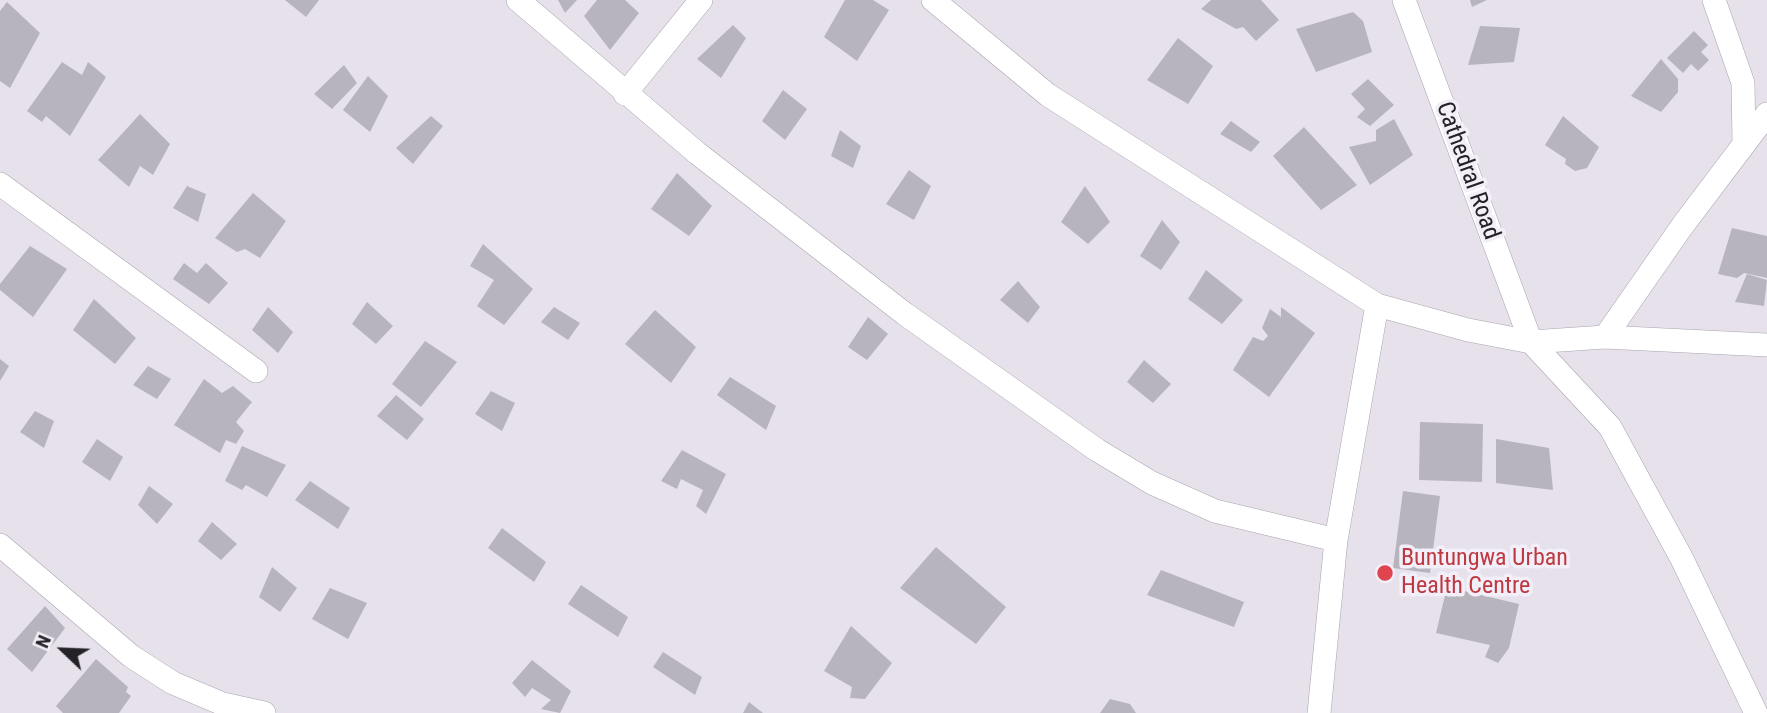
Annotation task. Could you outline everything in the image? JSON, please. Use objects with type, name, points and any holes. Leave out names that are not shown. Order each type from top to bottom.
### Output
[{"type":"street","points":[[518,0],[625,94],[905,314],[1097,450],[1152,483],[1214,511],[1336,540]]},
{"type":"street","points":[[625,94],[701,0]]},
{"type":"street","points":[[933,0],[1048,96],[1377,305],[1468,330],[1531,342],[1605,337],[1767,345]]},
{"type":"street","name":"Cathedral Road","points":[[1404,0],[1531,342]]},
{"type":"street","points":[[1714,0],[1744,83],[1744,143]]},
{"type":"street","points":[[1605,337],[1767,114]]},
{"type":"street","points":[[0,184],[256,371]]},
{"type":"street","points":[[1319,713],[1336,540],[1377,305]]},
{"type":"street","points":[[1531,342],[1610,427],[1682,559],[1759,711]]},
{"type":"street","points":[[0,545],[131,656],[173,683],[223,704],[264,713]]},
{"type":"building","points":[[285,0],[319,0],[306,17]]},
{"type":"building","points":[[558,0],[577,0],[565,13]]},
{"type":"building","points":[[597,0],[625,0],[639,13],[610,50],[584,16]]},
{"type":"building","points":[[845,0],[873,0],[889,10],[857,61],[824,37]]},
{"type":"building","points":[[1211,0],[1261,0],[1279,20],[1256,41],[1243,27],[1236,29],[1201,9]]},
{"type":"building","points":[[1470,0],[1487,0],[1472,7]]},
{"type":"building","points":[[7,2],[40,33],[10,88],[0,81],[0,11]]},
{"type":"building","points":[[1353,12],[1363,21],[1372,52],[1316,72],[1296,29]]},
{"type":"building","points":[[733,25],[746,38],[721,78],[697,59]]},
{"type":"building","points":[[1480,26],[1520,28],[1514,62],[1468,65]]},
{"type":"building","points":[[1694,31],[1708,45],[1701,52],[1709,60],[1698,71],[1691,64],[1683,73],[1667,58]]},
{"type":"building","points":[[1178,38],[1213,66],[1188,104],[1147,80]]},
{"type":"building","points":[[1661,59],[1678,79],[1678,92],[1661,112],[1631,96]]},
{"type":"building","points":[[62,62],[82,75],[88,62],[106,77],[70,136],[46,116],[42,122],[27,111]]},
{"type":"building","points":[[344,65],[357,83],[332,109],[314,94]]},
{"type":"building","points":[[368,76],[388,96],[370,132],[343,110]]},
{"type":"building","points":[[1368,79],[1394,105],[1370,126],[1357,117],[1365,109],[1351,94]]},
{"type":"building","points":[[783,90],[807,109],[785,140],[762,121]]},
{"type":"building","points":[[140,114],[170,144],[153,175],[140,166],[129,187],[98,160]]},
{"type":"building","points":[[431,116],[443,126],[413,164],[396,148]]},
{"type":"building","points":[[1563,116],[1599,147],[1587,168],[1575,171],[1565,164],[1566,159],[1545,145]]},
{"type":"building","points":[[1394,119],[1413,155],[1370,185],[1349,147],[1376,141],[1376,130]]},
{"type":"building","points":[[1231,121],[1260,142],[1251,152],[1220,134]]},
{"type":"building","points":[[1304,127],[1357,185],[1321,210],[1273,156]]},
{"type":"building","points":[[840,130],[861,146],[853,168],[831,156]]},
{"type":"building","points":[[909,170],[931,186],[914,220],[886,204]]},
{"type":"building","points":[[677,173],[712,206],[689,236],[651,209]]},
{"type":"building","points":[[187,186],[206,194],[198,222],[173,208]]},
{"type":"building","points":[[1085,186],[1110,222],[1088,244],[1061,222]]},
{"type":"building","points":[[253,193],[286,221],[260,258],[245,249],[237,252],[215,238]]},
{"type":"building","points":[[1162,220],[1180,242],[1161,270],[1140,256]]},
{"type":"building","points":[[1732,228],[1767,236],[1767,278],[1744,273],[1737,278],[1718,274]]},
{"type":"building","points":[[483,244],[533,289],[504,325],[477,306],[494,280],[470,266]]},
{"type":"building","points":[[30,246],[67,269],[33,317],[0,290],[0,284]]},
{"type":"building","points":[[184,263],[197,273],[206,263],[228,283],[209,304],[173,279]]},
{"type":"building","points":[[1206,270],[1243,300],[1222,324],[1188,299]]},
{"type":"building","points":[[1747,274],[1767,280],[1764,306],[1735,302]]},
{"type":"building","points":[[1018,281],[1040,307],[1028,323],[1000,300]]},
{"type":"building","points":[[94,299],[136,338],[115,364],[73,330]]},
{"type":"building","points":[[367,302],[393,326],[376,344],[352,324]]},
{"type":"building","points":[[268,307],[293,332],[278,353],[252,330]]},
{"type":"building","points":[[554,307],[580,323],[568,340],[541,322]]},
{"type":"building","points":[[1281,307],[1315,333],[1269,397],[1233,370],[1253,337],[1263,341],[1268,336],[1262,328],[1270,309],[1281,317]]},
{"type":"building","points":[[655,310],[696,347],[671,383],[625,344]]},
{"type":"building","points":[[868,317],[888,334],[867,360],[848,347]]},
{"type":"building","points":[[425,341],[457,362],[421,407],[392,384]]},
{"type":"building","points":[[0,359],[9,366],[0,381]]},
{"type":"building","points":[[1144,360],[1171,384],[1153,403],[1127,382]]},
{"type":"building","points":[[148,366],[171,379],[157,399],[133,385]]},
{"type":"building","points":[[730,377],[776,406],[766,430],[717,395]]},
{"type":"building","points":[[204,379],[222,393],[233,386],[252,402],[236,422],[244,431],[236,444],[226,440],[220,453],[174,425]]},
{"type":"building","points":[[491,391],[515,403],[502,431],[475,414]]},
{"type":"building","points":[[396,395],[424,419],[407,440],[377,416]]},
{"type":"building","points":[[35,411],[54,421],[44,448],[20,432]]},
{"type":"building","points":[[1420,422],[1483,424],[1482,482],[1419,480]]},
{"type":"building","points":[[97,439],[123,457],[110,481],[82,462]]},
{"type":"building","points":[[1496,439],[1549,448],[1553,490],[1496,483]]},
{"type":"building","points":[[242,446],[286,465],[267,497],[246,485],[242,490],[225,481]]},
{"type":"building","points":[[682,450],[726,474],[706,514],[696,506],[703,490],[681,479],[677,489],[661,481]]},
{"type":"building","points":[[310,481],[350,508],[338,529],[295,500]]},
{"type":"building","points":[[149,486],[173,504],[157,524],[138,505]]},
{"type":"building","points":[[1403,491],[1440,496],[1430,573],[1393,568]]},
{"type":"building","points":[[212,522],[237,544],[221,560],[198,541]]},
{"type":"building","points":[[502,528],[546,562],[534,582],[488,548]]},
{"type":"building","points":[[936,547],[1006,607],[976,644],[900,588]]},
{"type":"building","points":[[272,567],[297,588],[280,612],[259,597]]},
{"type":"building","points":[[1161,570],[1244,602],[1234,627],[1147,595]]},
{"type":"building","points":[[581,585],[628,617],[618,637],[568,604]]},
{"type":"building","points":[[1447,587],[1519,604],[1509,648],[1498,663],[1485,657],[1490,645],[1436,633]]},
{"type":"building","points":[[330,588],[367,603],[348,639],[312,619]]},
{"type":"building","points":[[45,606],[65,628],[32,672],[7,649]]},
{"type":"building","points":[[851,626],[892,663],[865,699],[850,698],[852,687],[824,671]]},
{"type":"building","points":[[663,652],[702,677],[695,695],[653,667]]},
{"type":"building","points":[[96,659],[128,687],[126,692],[131,696],[119,713],[63,713],[56,706]]},
{"type":"building","points":[[532,660],[571,691],[560,713],[541,709],[551,700],[532,688],[525,697],[512,683]]},
{"type":"building","points":[[1110,699],[1130,704],[1136,713],[1100,713]]},
{"type":"building","points":[[749,702],[763,713],[743,713]]},
{"type":"place","name":"Buntungwa Urban Health Centre","points":[[1385,573]]}]
